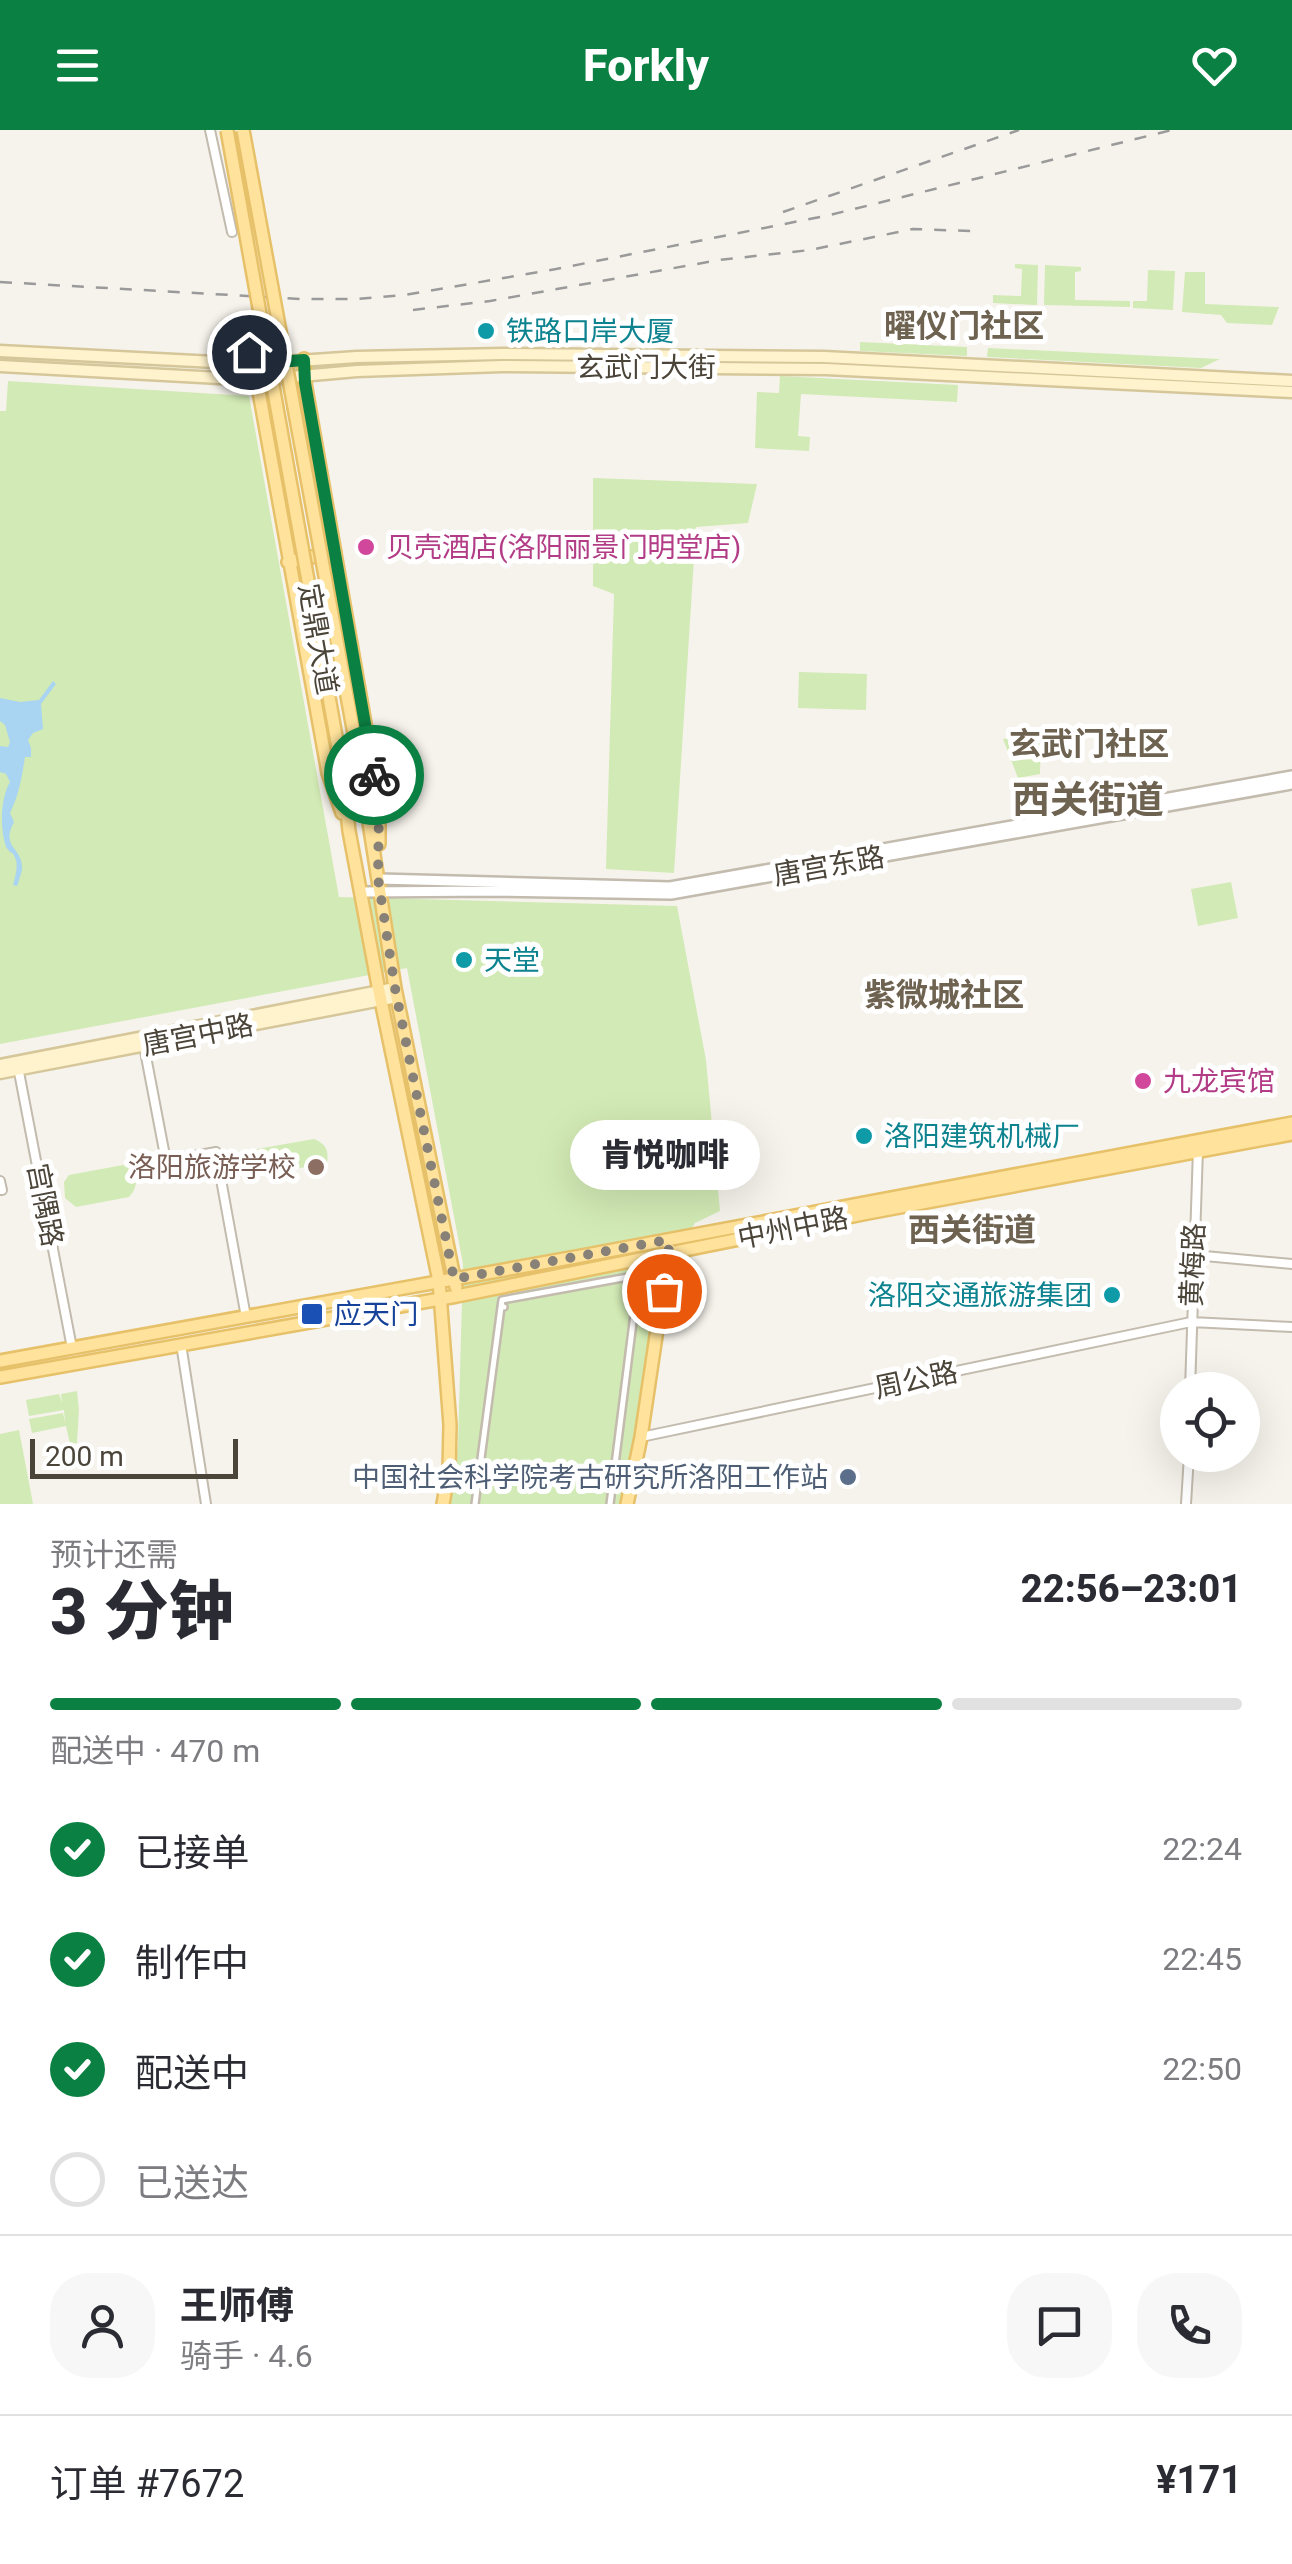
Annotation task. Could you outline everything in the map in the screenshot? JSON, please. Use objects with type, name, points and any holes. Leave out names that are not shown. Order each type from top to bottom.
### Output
[{"type":"main road","name":"定鼎大道","points":[[227,130],[337,778],[440,1281],[450,1425],[443,1504]]},
{"type":"main road","name":"定鼎大道","points":[[243,130],[367,770],[396,992],[457,1296]]},
{"type":"main road","name":"玄武门大街","points":[[0,351],[254,364],[502,354],[815,356],[1292,381]]},
{"type":"main road","points":[[304,360],[367,770]]},
{"type":"main road","points":[[254,364],[288,562],[337,778]]},
{"type":"main road","name":"玄武门大街","points":[[0,366],[256,380],[502,366],[826,369],[1292,392]]},
{"type":"main road","points":[[288,562],[335,552]]},
{"type":"main road","name":"唐宫中路","points":[[0,1069],[144,1046],[396,992]]},
{"type":"main road","name":"唐宫中路","points":[[18,1066],[380,996]]},
{"type":"main road","name":"中州中路","points":[[0,1360],[440,1281],[668,1246],[1198,1145],[1292,1123]]},
{"type":"main road","name":"中州中路","points":[[1198,1145],[1292,1134]]},
{"type":"main road","points":[[628,1504],[668,1246]]},
{"type":"main road","name":"中州中路","points":[[0,1377],[457,1296],[668,1246]]},
{"type":"street","points":[[210,130],[232,232]]},
{"type":"street","points":[[249,338],[254,364]]},
{"type":"street","name":"唐宫东路","points":[[360,892],[380,885],[671,894],[1292,780]]},
{"type":"street","points":[[144,1046],[166,1161],[216,1152],[246,1316]]},
{"type":"street","name":"宫隅路","points":[[18,1066],[72,1348]]},
{"type":"street","name":"黄梅路","points":[[1190,1372],[1198,1145]]},
{"type":"street","points":[[0,1181],[0,1190]]},
{"type":"street","points":[[1194,1255],[1292,1264]]},
{"type":"street","points":[[474,1504],[502,1300],[638,1276],[610,1504]]},
{"type":"street","name":"周公路","points":[[641,1438],[1191,1322],[1292,1327]]},
{"type":"street","points":[[181,1344],[206,1504]]},
{"type":"street","points":[[1186,1504],[1188,1472]]},
{"type":"green space","points":[[1015,264],[1038,265],[1037,305],[993,303],[993,295],[1021,296],[1022,269],[1015,268]]},
{"type":"green space","points":[[1045,265],[1081,267],[1081,271],[1075,272],[1075,300],[1130,301],[1130,307],[1044,305]]},
{"type":"green space","points":[[1148,270],[1175,271],[1173,310],[1133,308],[1133,301],[1147,301]]},
{"type":"green space","points":[[1185,272],[1205,272],[1205,304],[1279,307],[1272,325],[1227,323],[1221,315],[1182,312]]},
{"type":"green space","points":[[860,342],[967,347],[967,356],[860,351]]},
{"type":"green space","points":[[988,348],[1220,359],[1201,368],[987,357]]},
{"type":"green space","points":[[780,376],[958,385],[957,402],[801,394],[798,436],[810,437],[809,451],[755,448],[757,392],[779,393]]},
{"type":"green space","points":[[8,381],[249,396],[339,897],[677,906],[706,1060],[720,1211],[695,1223],[661,1278],[622,1504],[450,1504],[458,1445],[463,1264],[407,968],[0,1044],[0,411],[6,411]]},
{"type":"green space","points":[[593,478],[757,484],[748,523],[696,527],[674,873],[606,869],[614,594],[593,586]]},
{"type":"green space","points":[[799,672],[867,674],[866,710],[798,708]]},
{"type":"green space","points":[[1041,733],[1040,774],[1018,778],[1003,739]]},
{"type":"green space","points":[[1231,882],[1238,918],[1198,926],[1191,889]]},
{"type":"green space","points":[[314,1139],[326,1148],[327,1163],[256,1176],[248,1169],[251,1150]]},
{"type":"green space","points":[[123,1165],[136,1179],[129,1197],[76,1207],[65,1198],[64,1182],[69,1175]]},
{"type":"green space","points":[[77,1391],[77,1443],[70,1444],[66,1426],[32,1433],[29,1419],[63,1413],[65,1423],[64,1410],[29,1416],[26,1400],[59,1394],[62,1403],[61,1394]]},
{"type":"green space","points":[[19,1430],[33,1504],[0,1504],[0,1434]]},
{"type":"water","points":[[53,681],[56,684],[41,704],[43,729],[28,740],[31,757],[25,757],[10,813],[14,822],[9,837],[22,870],[17,886],[13,885],[16,860],[6,847],[3,832],[3,805],[10,782],[0,772],[0,746],[8,747],[10,742],[0,721],[0,698],[39,700]]},
{"type":"railway","points":[[783,212],[1019,130]]},
{"type":"railway","points":[[0,282],[301,299],[405,295],[830,215],[1172,130]]},
{"type":"railway","points":[[413,310],[490,301],[719,260],[810,250],[913,229],[971,231]]},
{"type":"way so far","points":[[374,775],[379,804],[378,878],[395,988],[454,1279],[667,1240],[664,1291]]},
{"type":"place","name":"铁路口岸大厦","points":[[486,331]]},
{"type":"place","name":"贝壳酒店(洛阳丽景门明堂店)","points":[[366,547]]},
{"type":"place","name":"天堂","points":[[464,960]]},
{"type":"place","name":"九龙宾馆","points":[[1143,1081]]},
{"type":"place","name":"洛阳建筑机械厂","points":[[864,1136]]},
{"type":"place","name":"洛阳旅游学校","points":[[316,1167]]},
{"type":"place","name":"肯悦咖啡","points":[[664,1291]]},
{"type":"place","name":"洛阳交通旅游集团","points":[[1112,1295]]},
{"type":"place","name":"应天门","points":[[312,1314]]},
{"type":"place","name":"中国社会科学院考古研究所洛阳工作站","points":[[848,1477]]},
{"type":"district","name":"曜仪门社区","points":[[964,326]]},
{"type":"district","name":"玄武门社区","points":[[1089,744]]},
{"type":"district","name":"西关街道","points":[[1088,800]]},
{"type":"district","name":"紫微城社区","points":[[944,995]]},
{"type":"district","name":"西关街道","points":[[972,1230]]},
{"type":"route","points":[[249,352],[254,364],[304,360],[374,775]]}]
